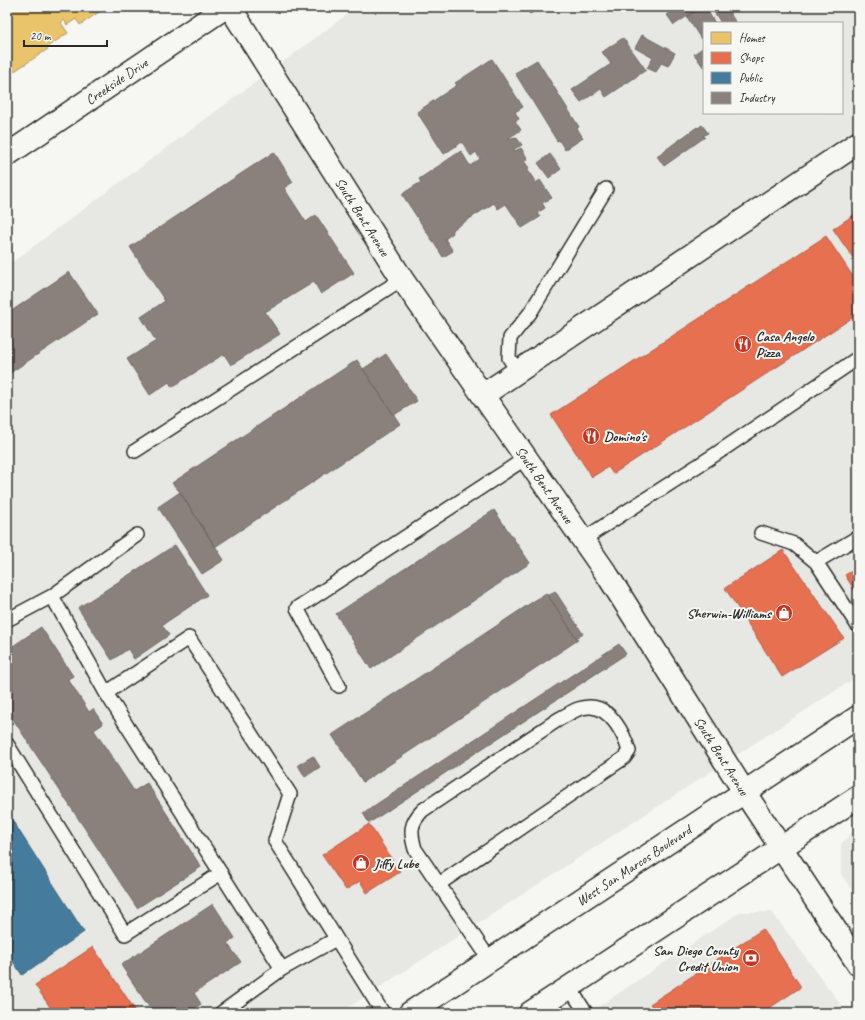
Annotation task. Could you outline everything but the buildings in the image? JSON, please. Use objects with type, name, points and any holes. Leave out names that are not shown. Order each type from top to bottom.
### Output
[{"type":"street","name":"Creekside Drive","points":[[7,155],[226,7]]},
{"type":"street","name":"South Bent Avenue","points":[[230,7],[402,279],[608,576],[745,793],[858,964]]},
{"type":"street","points":[[483,395],[858,143]]},
{"type":"street","name":"West San Marcos Boulevard","points":[[410,1013],[858,717]]},
{"type":"street","points":[[530,1013],[858,797]]},
{"type":"lane","points":[[518,372],[509,358],[510,338],[530,313],[606,189]]},
{"type":"lane","points":[[135,451],[402,279]]},
{"type":"lane","points":[[582,540],[716,454],[858,358]]},
{"type":"lane","points":[[339,686],[297,608],[526,458]]},
{"type":"lane","points":[[761,533],[794,544],[816,562],[858,626]]},
{"type":"lane","points":[[7,620],[52,596],[137,535]]},
{"type":"lane","points":[[816,562],[858,537]]},
{"type":"lane","points":[[52,596],[106,693],[282,969]]},
{"type":"lane","points":[[106,693],[189,638],[290,794],[275,841],[383,1013]]},
{"type":"lane","points":[[439,884],[624,758],[629,751],[626,741],[612,719],[601,709],[590,707],[576,710],[559,719],[423,810],[415,817],[412,826],[411,838],[414,849],[490,960]]},
{"type":"lane","points":[[7,744],[125,934],[220,873]]},
{"type":"lane","points":[[221,1013],[282,969],[336,939]]},
{"type":"lane","points":[[569,987],[586,1013]]},
{"type":"path","points":[[7,83],[10,87]]},
{"type":"shaded area","points":[[357,7],[858,7],[858,676],[340,1013],[7,1013],[7,266]]},
{"type":"shaded area","points":[[858,826],[858,899],[841,874],[841,844]]},
{"type":"shaded area","points":[[740,912],[772,912],[847,1013],[589,1013]]},
{"type":"place","name":"Casa Angelo Pizza","points":[[743,344]]},
{"type":"place","name":"Domino's","points":[[591,436]]},
{"type":"place","name":"Sherwin-Williams","points":[[784,613]]},
{"type":"place","name":"Jiffy Lube","points":[[361,863]]},
{"type":"place","name":"San Diego County Credit Union","points":[[751,958]]}]
